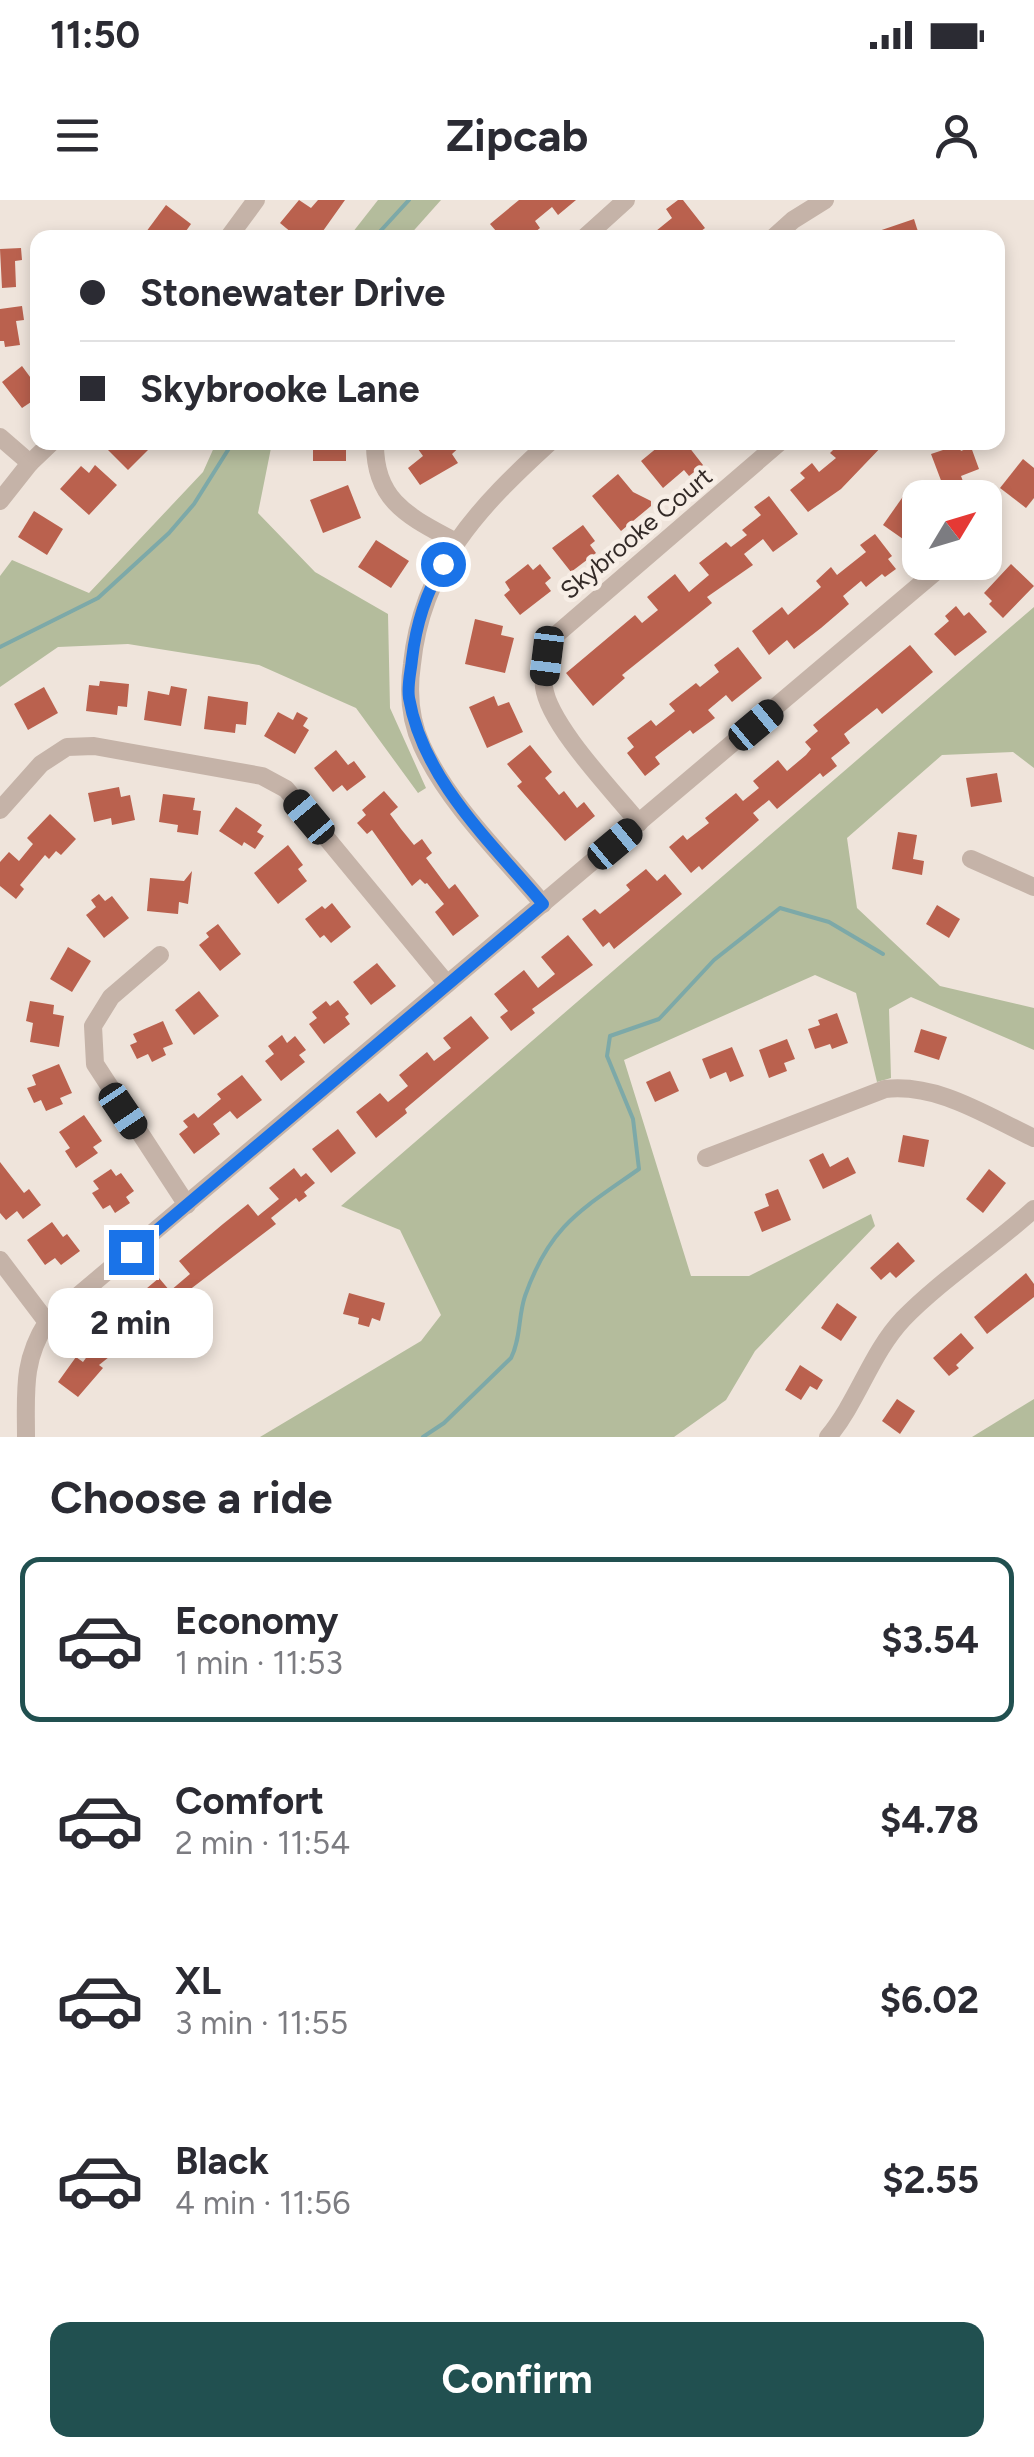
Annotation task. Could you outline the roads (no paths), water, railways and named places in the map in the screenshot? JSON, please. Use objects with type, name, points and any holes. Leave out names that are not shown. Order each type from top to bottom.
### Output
[{"type":"street","points":[[593,230],[626,200]]},
{"type":"street","points":[[782,230],[825,200]]},
{"type":"street","points":[[232,230],[246,204]]},
{"type":"street","points":[[0,437],[30,463]]},
{"type":"street","points":[[0,501],[44,450]]},
{"type":"street","points":[[375,450],[375,462],[388,494],[402,513],[456,542]]},
{"type":"street","points":[[541,450],[494,494],[456,542],[430,585],[414,638],[408,694],[422,744],[451,794],[543,904]]},
{"type":"street","name":"Skybrooke Court","points":[[639,823],[552,714],[544,686],[547,656],[556,634],[771,450]]},
{"type":"street","points":[[26,1437],[26,1370],[33,1343],[47,1322],[931,580]]},
{"type":"street","points":[[0,810],[41,764],[67,747],[94,746],[262,776],[286,789],[447,984]]},
{"type":"street","points":[[970,859],[1034,887]]},
{"type":"street","points":[[160,955],[111,997],[93,1026],[95,1064],[188,1205]]},
{"type":"street","points":[[706,1158],[884,1089],[911,1086],[942,1094],[1034,1138]]},
{"type":"street","points":[[828,1437],[844,1418],[876,1357],[902,1320],[1034,1209]]},
{"type":"street","points":[[0,1260],[47,1322]]},
{"type":"waterway","points":[[381,230],[409,200]]},
{"type":"waterway","points":[[0,647],[98,598],[169,533],[194,504],[228,450]]},
{"type":"waterway","points":[[423,1437],[444,1423],[511,1358],[525,1296],[557,1235],[584,1208],[639,1169],[633,1119],[607,1056],[610,1036],[659,1019],[714,960],[780,908],[829,922],[883,954]]}]
